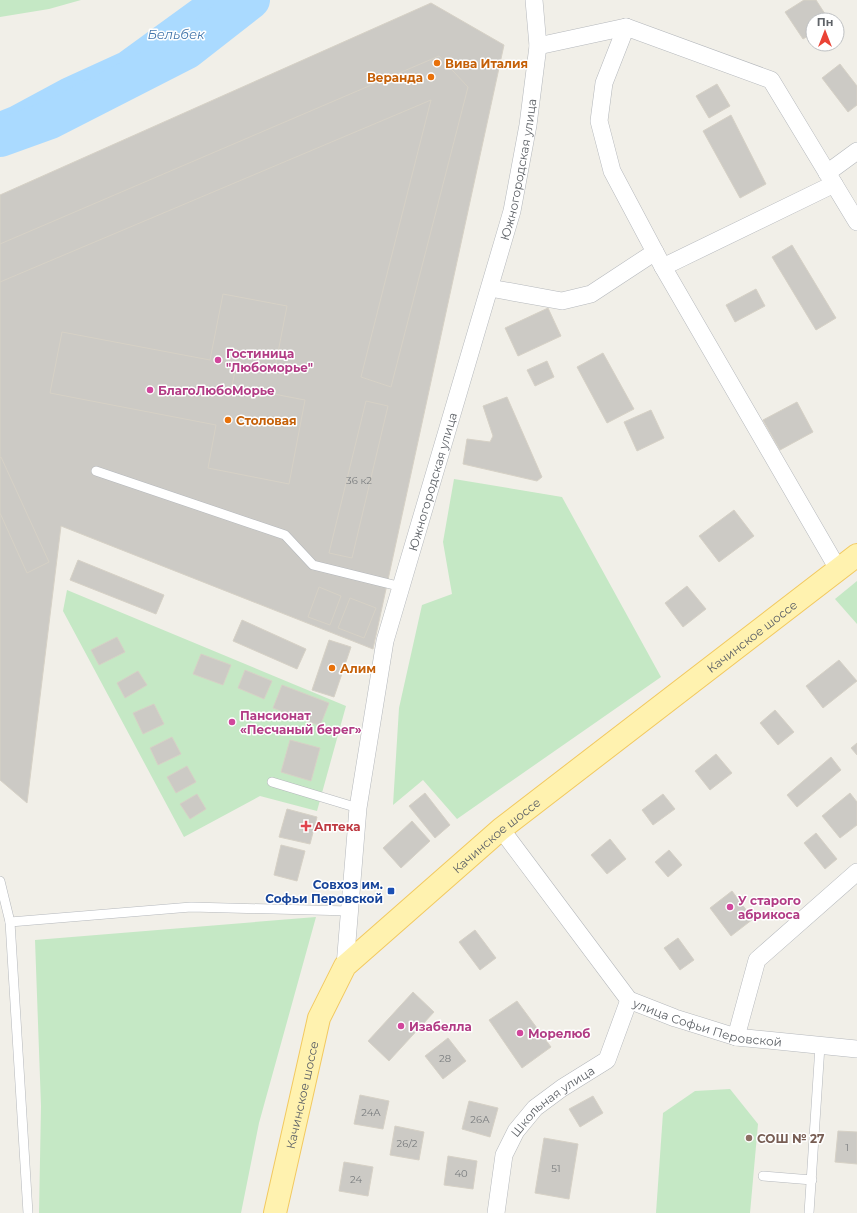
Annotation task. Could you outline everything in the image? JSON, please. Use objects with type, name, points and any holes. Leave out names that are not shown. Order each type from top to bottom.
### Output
[{"type":"main road","name":"Качинское шоссе","points":[[275,1213],[320,1018],[345,966],[501,829],[857,555]]},
{"type":"street","name":"Южногородская улица","points":[[345,966],[358,808],[385,641],[512,211],[528,125],[538,46],[534,0]]},
{"type":"street","points":[[626,27],[604,83],[599,121],[612,171],[663,267],[838,569]]},
{"type":"street","points":[[538,46],[626,27],[771,80],[857,222]]},
{"type":"street","points":[[663,267],[831,179],[857,151]]},
{"type":"street","points":[[490,288],[562,301],[591,294],[655,252]]},
{"type":"street","name":"улица Софьи Перовской","points":[[501,829],[629,1000],[675,1018],[736,1038],[857,1049]]},
{"type":"street","points":[[736,1038],[757,960],[857,872]]},
{"type":"street","name":"Школьная улица","points":[[496,1213],[504,1155],[516,1131],[535,1108],[562,1088],[607,1060],[629,1000]]},
{"type":"lane","points":[[96,471],[284,535],[313,565],[402,587]]},
{"type":"lane","points":[[272,782],[358,808]]},
{"type":"lane","points":[[0,881],[10,922],[28,1213]]},
{"type":"lane","points":[[10,922],[191,907],[350,911]]},
{"type":"lane","points":[[809,1213],[820,1046]]},
{"type":"lane","points":[[763,1176],[812,1180]]},
{"type":"green space","points":[[0,0],[81,0],[49,9],[0,17]]},
{"type":"green space","points":[[454,479],[562,497],[661,677],[457,819],[423,780],[393,805],[399,708],[422,605],[452,594],[443,542]]},
{"type":"green space","points":[[857,581],[857,624],[835,599]]},
{"type":"green space","points":[[67,590],[346,706],[317,811],[260,796],[184,837],[63,611]]},
{"type":"green space","points":[[316,917],[259,1123],[241,1213],[39,1213],[41,1106],[35,940]]},
{"type":"green space","points":[[730,1089],[758,1124],[750,1213],[656,1213],[663,1113],[695,1091]]},
{"type":"water","name":"Бельбек","points":[[192,0],[251,0],[187,50],[50,120],[0,139],[0,111],[62,79],[119,53]]},
{"type":"building","points":[[804,0],[816,0],[824,12],[805,12],[805,38],[803,39],[785,12]]},
{"type":"building","name":"Гостиница \"Любоморье\"","points":[[431,3],[504,45],[373,649],[61,526],[27,803],[0,780],[0,195]]},
{"type":"building","points":[[439,56],[468,87],[391,387],[361,377],[431,100],[0,282],[0,244]]},
{"type":"building","points":[[840,64],[857,86],[857,105],[848,112],[822,78]]},
{"type":"building","points":[[717,84],[730,106],[709,118],[696,96]]},
{"type":"building","points":[[731,115],[766,184],[740,198],[703,131]]},
{"type":"building","points":[[792,245],[836,318],[816,330],[772,257]]},
{"type":"building","points":[[756,289],[765,306],[735,322],[726,305]]},
{"type":"building","name":"БлагоЛюбоМорье","points":[[223,294],[287,306],[274,373],[236,366],[232,386],[305,400],[289,484],[208,468],[216,425],[50,393],[62,332],[210,360]]},
{"type":"building","points":[[548,308],[561,336],[518,356],[505,328]]},
{"type":"building","points":[[603,353],[634,409],[607,423],[577,367]]},
{"type":"building","points":[[547,361],[554,377],[535,386],[527,370]]},
{"type":"building","points":[[507,397],[542,477],[537,481],[463,464],[467,439],[490,442],[493,436],[483,406]]},
{"type":"building","points":[[366,401],[388,406],[352,558],[329,553]]},
{"type":"building","points":[[797,402],[813,432],[780,450],[763,420]]},
{"type":"building","points":[[651,410],[664,438],[637,451],[624,422]]},
{"type":"building","points":[[1,457],[49,562],[27,573],[0,513]]},
{"type":"building","points":[[734,510],[754,536],[719,562],[699,536]]},
{"type":"building","points":[[78,560],[164,595],[156,614],[70,580]]},
{"type":"building","points":[[687,586],[706,609],[683,627],[665,603]]},
{"type":"building","points":[[319,587],[341,596],[330,625],[308,617]]},
{"type":"building","points":[[350,598],[376,608],[364,638],[338,628]]},
{"type":"building","points":[[242,620],[306,649],[297,669],[233,641]]},
{"type":"building","points":[[117,637],[125,652],[99,665],[91,650]]},
{"type":"building","points":[[329,640],[351,647],[334,697],[312,690]]},
{"type":"building","points":[[201,654],[231,665],[223,685],[193,674]]},
{"type":"building","points":[[839,660],[857,681],[823,708],[806,686]]},
{"type":"building","points":[[245,670],[272,681],[264,699],[238,688]]},
{"type":"building","points":[[138,671],[147,685],[125,698],[117,683]]},
{"type":"building","points":[[282,685],[329,703],[320,726],[273,708]]},
{"type":"building","points":[[154,704],[164,724],[143,734],[133,713]]},
{"type":"building","points":[[775,710],[794,732],[778,745],[760,723]]},
{"type":"building","points":[[172,737],[181,754],[158,765],[150,748]]},
{"type":"building","points":[[290,740],[320,748],[311,781],[281,772]]},
{"type":"building","points":[[857,743],[857,755],[851,748]]},
{"type":"building","points":[[716,754],[732,773],[710,790],[695,771]]},
{"type":"building","points":[[831,757],[841,770],[797,807],[787,795]]},
{"type":"building","points":[[187,766],[196,782],[176,793],[167,777]]},
{"type":"building","points":[[425,793],[450,825],[435,838],[409,806]]},
{"type":"building","points":[[850,793],[857,802],[857,825],[840,838],[822,816]]},
{"type":"building","points":[[197,794],[206,809],[190,819],[180,804]]},
{"type":"building","points":[[663,794],[675,809],[653,825],[642,810]]},
{"type":"building","points":[[287,809],[317,817],[310,844],[279,837]]},
{"type":"building","points":[[412,821],[430,841],[401,868],[383,848]]},
{"type":"building","points":[[816,833],[837,859],[825,869],[804,843]]},
{"type":"building","points":[[610,839],[626,859],[607,874],[591,855]]},
{"type":"building","points":[[281,845],[305,851],[297,881],[274,875]]},
{"type":"building","points":[[669,850],[682,865],[668,877],[655,862]]},
{"type":"building","points":[[732,891],[753,919],[731,936],[710,908]]},
{"type":"building","points":[[475,930],[496,958],[480,970],[459,942]]},
{"type":"building","points":[[678,938],[694,960],[680,970],[664,948]]},
{"type":"building","name":"Изабелла","points":[[413,992],[434,1012],[389,1061],[368,1041]]},
{"type":"building","name":"Морелюб","points":[[517,1001],[551,1047],[522,1068],[489,1020]]},
{"type":"building","points":[[448,1038],[466,1061],[443,1079],[425,1056]]},
{"type":"building","points":[[360,1095],[389,1101],[383,1129],[354,1124]]},
{"type":"building","points":[[593,1096],[603,1113],[580,1127],[569,1109]]},
{"type":"building","points":[[469,1101],[498,1108],[490,1137],[462,1129]]},
{"type":"building","points":[[395,1126],[424,1132],[419,1160],[390,1155]]},
{"type":"building","name":"СОШ № 27","points":[[838,1131],[857,1132],[857,1164],[835,1162]]},
{"type":"building","points":[[544,1138],[578,1144],[569,1199],[535,1193]]},
{"type":"building","points":[[448,1156],[477,1161],[473,1189],[444,1185]]},
{"type":"building","points":[[344,1162],[373,1167],[368,1196],[339,1191]]},
{"type":"waterway","name":"Бельбек","points":[[0,138],[50,120],[187,50],[251,0]]},
{"type":"place","name":"Вива Италия","points":[[437,63]]},
{"type":"place","name":"Веранда","points":[[431,77]]},
{"type":"place","name":"Гостиница \"Любоморье\"","points":[[218,360]]},
{"type":"place","name":"БлагоЛюбоМорье","points":[[150,390]]},
{"type":"place","name":"Столовая","points":[[228,420]]},
{"type":"place","name":"Алим","points":[[332,668]]},
{"type":"place","name":"Пансионат «Песчаный берег»","points":[[232,722]]},
{"type":"place","name":"Аптека","points":[[306,826]]},
{"type":"place","name":"Совхоз им. Софьи Перовской","points":[[391,891]]},
{"type":"place","name":"У старого абрикоса","points":[[730,907]]},
{"type":"place","name":"Изабелла","points":[[401,1026]]},
{"type":"place","name":"Морелюб","points":[[520,1033]]},
{"type":"place","name":"СОШ № 27","points":[[749,1138]]}]
